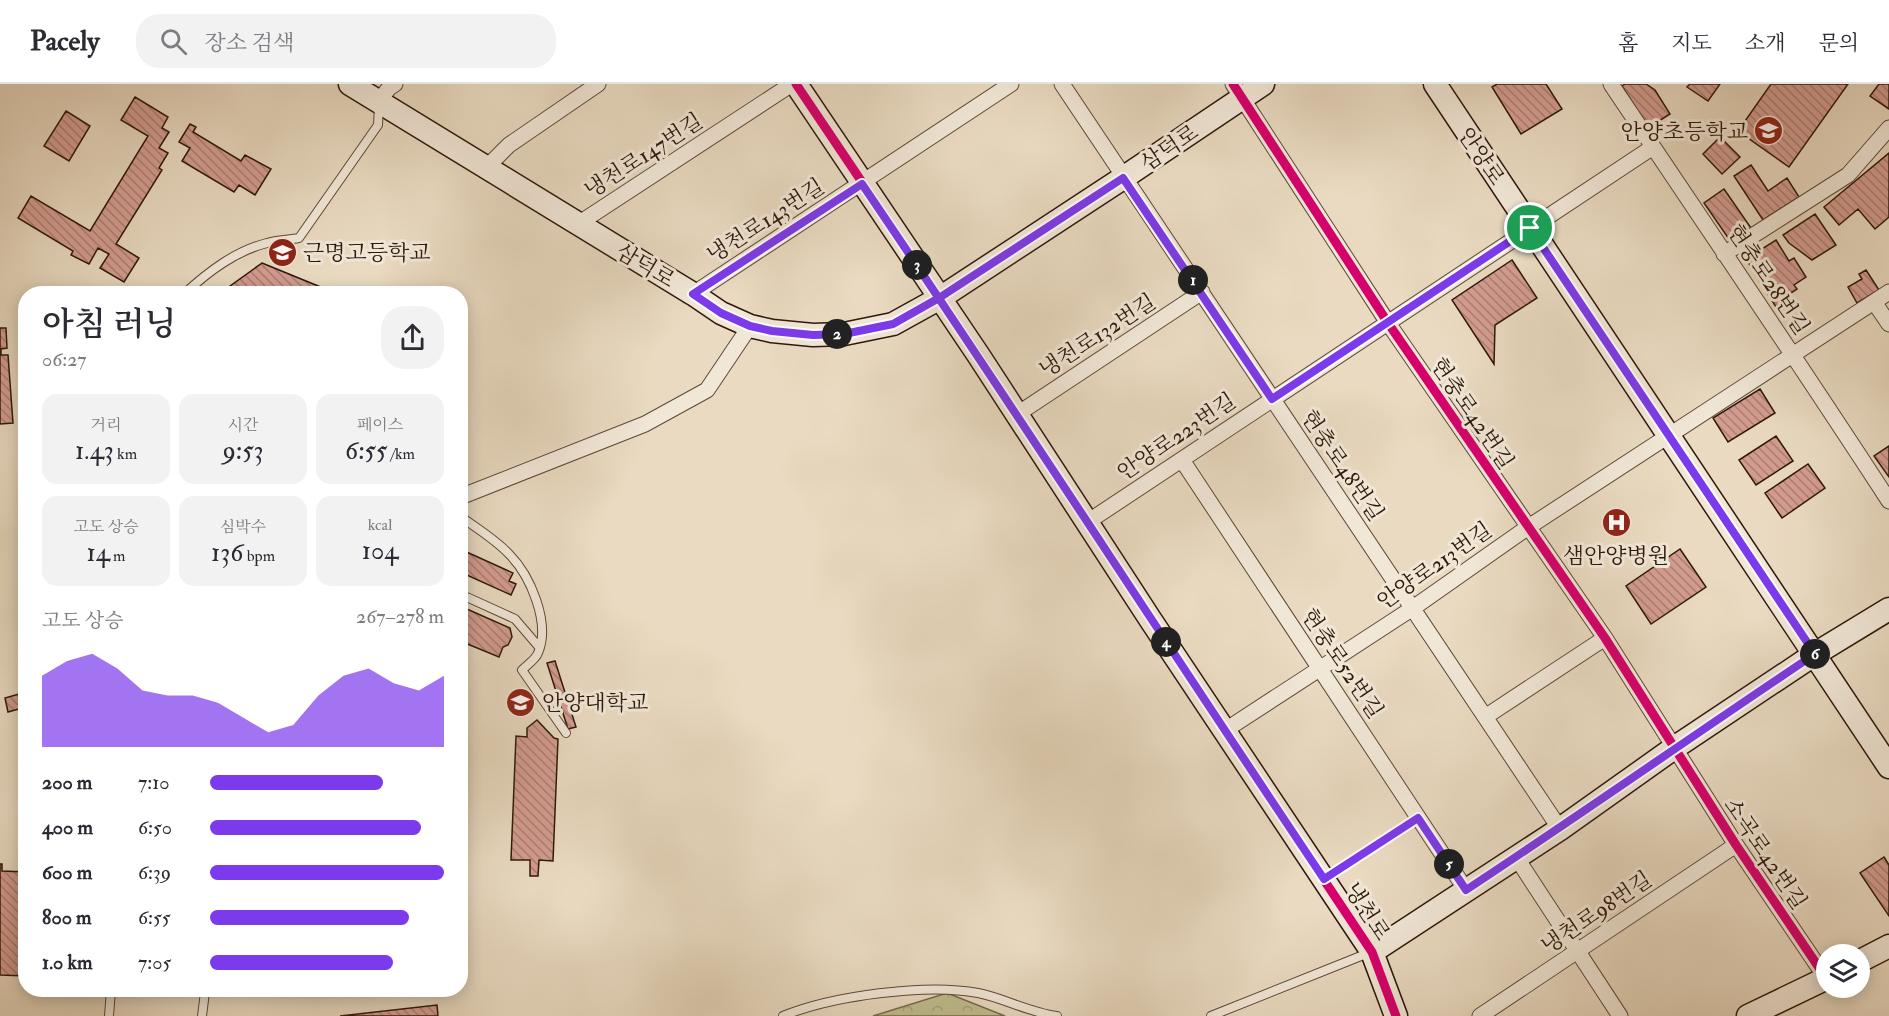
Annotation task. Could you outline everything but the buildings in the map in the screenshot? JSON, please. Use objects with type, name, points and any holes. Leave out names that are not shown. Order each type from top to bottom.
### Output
[{"type":"street","name":"삼덕로","points":[[350,84],[721,313],[750,326],[813,335],[844,334],[893,324],[939,298],[1123,178],[1238,91],[1263,84]]},
{"type":"street","points":[[379,101],[395,84]]},
{"type":"street","points":[[486,168],[518,138],[598,84]]},
{"type":"street","name":"냉천로","points":[[794,84],[939,298],[1372,952],[1396,1016]]},
{"type":"street","name":"냉천로147번길","points":[[578,224],[794,84]]},
{"type":"street","name":"냉천로143번길","points":[[693,294],[1011,84]]},
{"type":"street","name":"현충로48번길","points":[[1062,84],[1560,829]]},
{"type":"street","name":"안양로","points":[[1435,84],[1889,767]]},
{"type":"street","name":"현충로28번길","points":[[1611,84],[1794,355],[1889,501]]},
{"type":"street","name":"현충로42번길","points":[[1238,91],[1388,323],[1527,528],[1605,638],[1674,748]]},
{"type":"street","points":[[1724,254],[1848,174],[1889,128]]},
{"type":"street","points":[[1530,228],[1653,147]]},
{"type":"street","name":"안양로223번길","points":[[1086,523],[1530,228]]},
{"type":"street","name":"냉천로132번길","points":[[1016,415],[1202,292]]},
{"type":"street","name":"안양로213번길","points":[[1224,731],[1413,608],[1527,528],[1889,292]]},
{"type":"street","points":[[1874,302],[1889,324]]},
{"type":"street","points":[[468,494],[645,424],[707,390],[750,326]]},
{"type":"street","name":"현충로52번길","points":[[1182,460],[1466,890]]},
{"type":"street","points":[[1372,952],[1560,829],[1674,748],[1815,654],[1889,609]]},
{"type":"street","points":[[1485,717],[1605,638]]},
{"type":"street","name":"소곡로42번길","points":[[1674,748],[1736,845],[1816,962]]},
{"type":"street","name":"냉천로98번길","points":[[1480,1016],[1736,845]]},
{"type":"street","points":[[1516,857],[1620,1016]]},
{"type":"street","points":[[1870,956],[1889,946]]},
{"type":"street","points":[[1748,1016],[1816,983]]},
{"type":"lane","points":[[193,286],[206,274],[241,252],[267,243],[299,238],[378,125],[379,101]]},
{"type":"lane","points":[[468,522],[508,552],[524,572],[541,615],[542,638],[538,655],[522,670],[566,733]]},
{"type":"lane","points":[[468,598],[515,619],[539,647]]},
{"type":"lane","name":"냉천로","points":[[1324,879],[1418,818]]},
{"type":"lane","points":[[1211,1016],[1372,952]]},
{"type":"lane","points":[[783,1016],[846,999],[924,989],[978,993],[1057,1016]]},
{"type":"lane","points":[[109,1016],[110,997]]},
{"type":"lane","points":[[202,1016],[204,997]]},
{"type":"green space","points":[[947,993],[1005,1016],[873,1016]]},
{"type":"cycle path","points":[[796,84],[979,356],[1150,619],[1372,952],[1396,1016]]},
{"type":"cycle path","points":[[1233,84],[1388,323],[1605,638],[1736,845],[1816,963]]},
{"type":"place","name":"안양초등학교","points":[[1769,131]]},
{"type":"place","name":"근명고등학교","points":[[282,252]]},
{"type":"place","name":"샘안양병원","points":[[1616,523]]},
{"type":"place","name":"안양대학교","points":[[521,702]]},
{"type":"route","points":[[1530,228],[1272,399],[1123,178],[939,298],[893,324],[844,334],[813,335],[772,331],[750,326],[721,313],[693,294],[862,184],[939,298],[979,356],[1086,523],[1324,879],[1418,818],[1466,890],[1560,829],[1674,748],[1815,654],[1530,228]]}]
